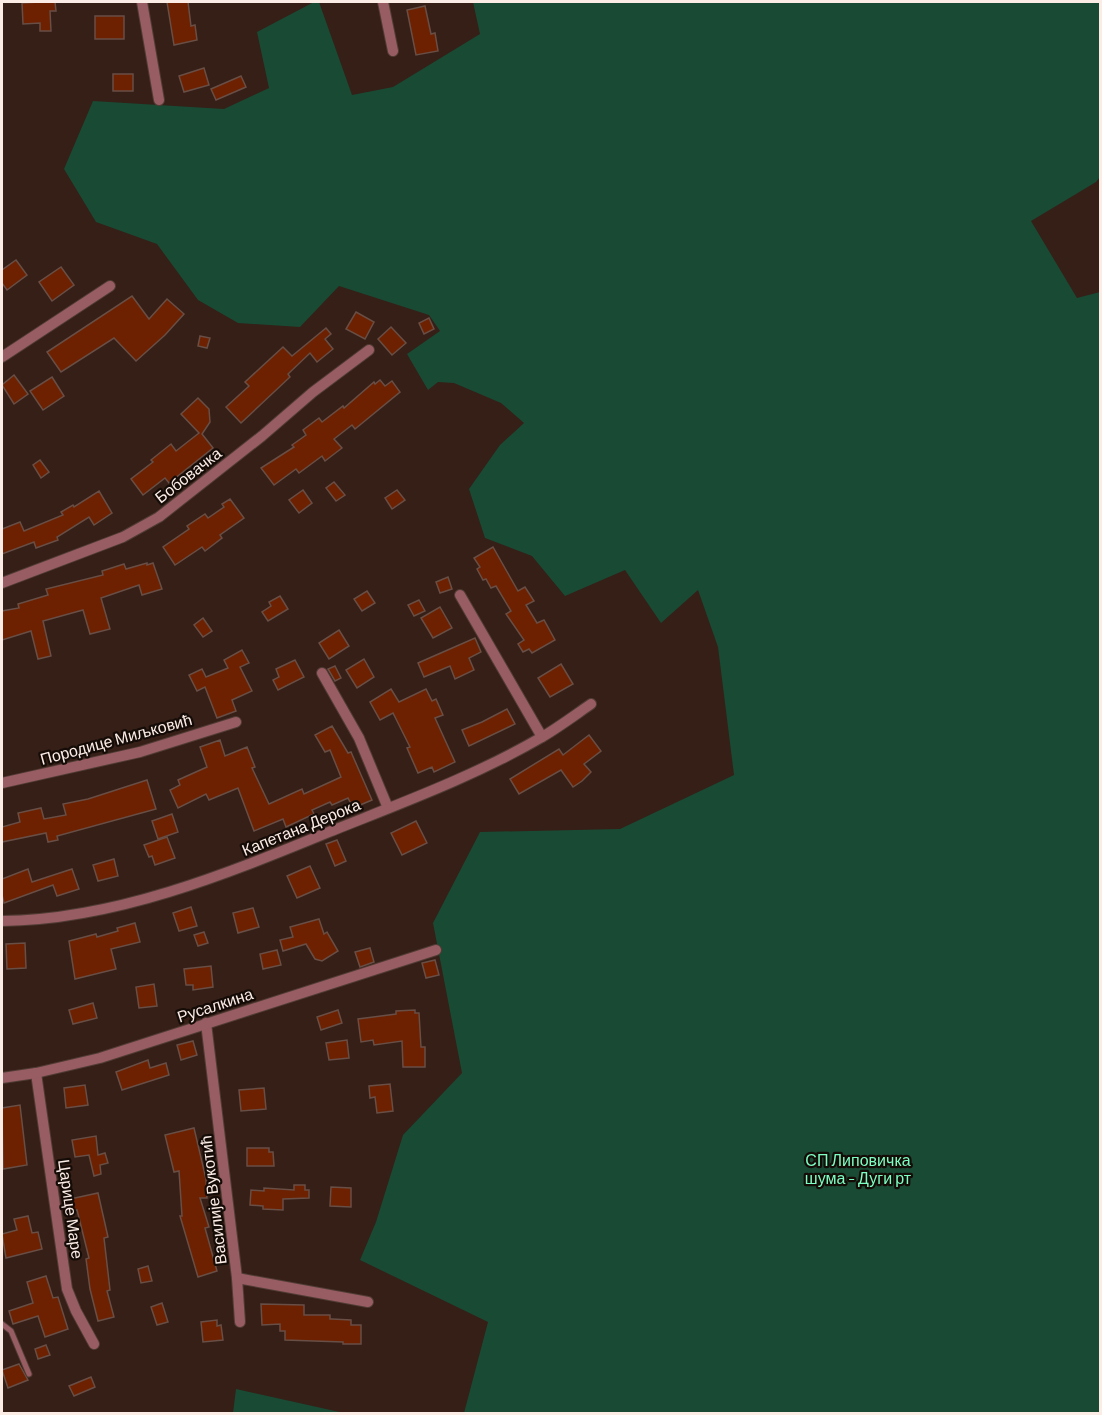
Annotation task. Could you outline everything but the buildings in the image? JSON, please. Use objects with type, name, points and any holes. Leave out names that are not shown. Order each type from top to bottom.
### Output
[{"type":"street","points":[[142,2],[159,100]]},
{"type":"street","points":[[383,2],[393,51]]},
{"type":"street","points":[[2,357],[110,286]]},
{"type":"street","name":"Бобовачка","points":[[2,582],[123,537],[159,517],[262,436],[313,392],[369,350]]},
{"type":"street","points":[[460,595],[542,737]]},
{"type":"street","points":[[322,673],[359,738],[388,808]]},
{"type":"street","name":"Капетана Дерока","points":[[2,921],[43,920],[75,915],[219,877],[480,769],[542,737],[591,704]]},
{"type":"street","name":"Породице Миљковић","points":[[2,783],[140,752],[236,722]]},
{"type":"street","name":"Русалкина","points":[[2,1078],[36,1073],[100,1058],[436,950]]},
{"type":"street","name":"Василије Вукотић","points":[[206,1023],[237,1278],[368,1302]]},
{"type":"street","name":"Царице Маре","points":[[36,1073],[67,1289],[94,1344]]},
{"type":"street","points":[[237,1278],[240,1322]]},
{"type":"lane","points":[[2,1324],[11,1331],[29,1374]]},
{"type":"green space","name":"СП Липовичка шума - Дуги рт","points":[[314,2],[319,2],[352,95],[393,87],[480,34],[473,2],[1100,2],[1100,177],[1096,182],[1031,221],[1077,298],[1100,292],[1100,1413],[464,1413],[488,1322],[360,1260],[376,1222],[403,1135],[462,1073],[433,923],[480,832],[620,829],[734,775],[718,647],[698,590],[661,623],[625,570],[565,596],[532,556],[485,538],[469,489],[500,445],[524,423],[501,403],[454,383],[438,382],[428,390],[407,354],[440,331],[429,315],[339,286],[300,327],[238,323],[198,300],[157,244],[96,222],[64,169],[93,101],[224,109],[269,88],[257,32]]},
{"type":"green space","points":[[236,1389],[344,1413],[233,1413]]}]
